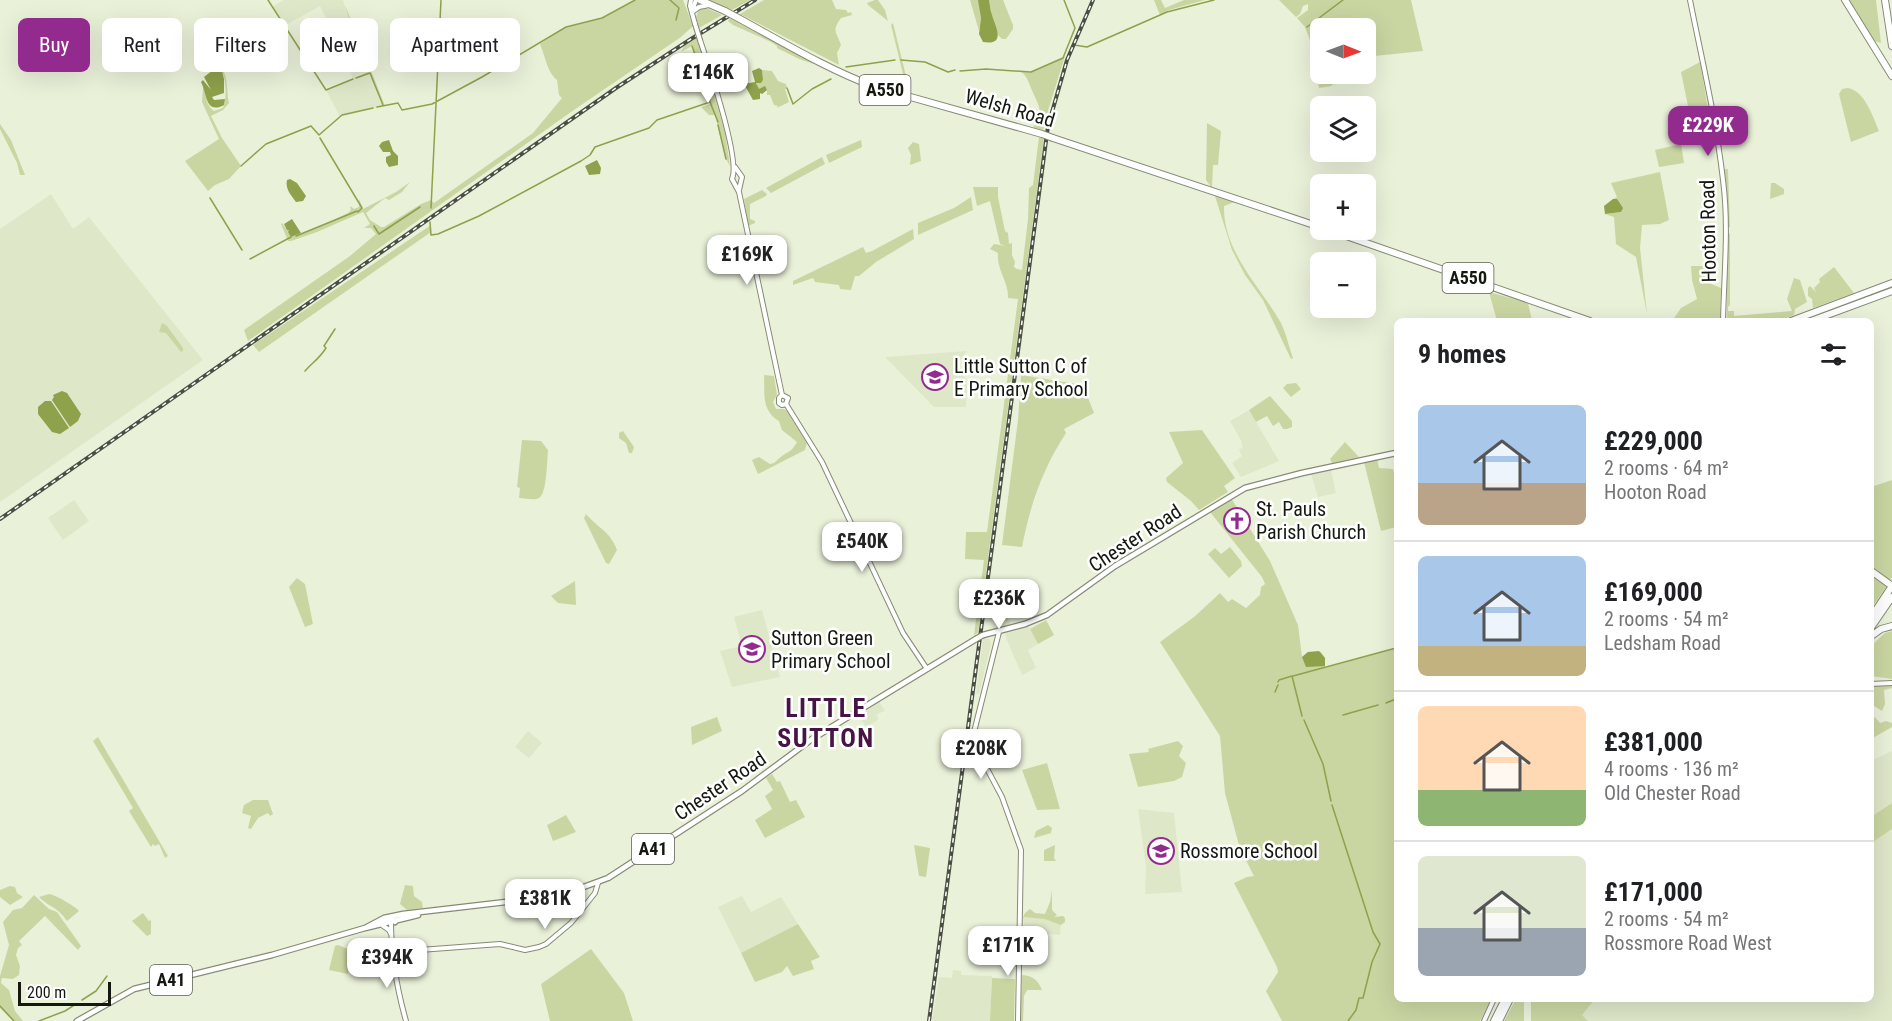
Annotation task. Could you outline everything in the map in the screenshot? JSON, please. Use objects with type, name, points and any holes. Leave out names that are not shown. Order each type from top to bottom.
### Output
[{"type":"highway","name":"Welsh Road","points":[[698,0],[740,19],[826,67],[875,87],[1053,138],[1310,223]]},
{"type":"highway","points":[[1845,0],[1892,76]]},
{"type":"highway","points":[[1885,0],[1892,46]]},
{"type":"highway","name":"A550","points":[[1358,240],[1581,318]]},
{"type":"highway","points":[[1799,318],[1892,282]]},
{"type":"highway","points":[[1819,318],[1892,291]]},
{"type":"highway","points":[[1874,573],[1891,585],[1874,613]]},
{"type":"highway","points":[[1874,623],[1892,597]]},
{"type":"highway","points":[[1874,608],[1883,601]]},
{"type":"highway","points":[[1874,634],[1892,626]]},
{"type":"highway","points":[[1494,1021],[1504,1002]]},
{"type":"highway","points":[[1499,1021],[1508,1002]]},
{"type":"main road","points":[[689,0],[729,136],[736,174],[732,179],[737,183],[782,395],[779,403],[786,404]]},
{"type":"main road","points":[[692,12],[698,0]]},
{"type":"main road","name":"Hooton Road","points":[[1690,0],[1723,181],[1725,231],[1723,318]]},
{"type":"main road","points":[[692,12],[710,4]]},
{"type":"main road","points":[[736,174],[742,177],[737,183]]},
{"type":"main road","points":[[782,395],[788,398],[786,404]]},
{"type":"main road","points":[[786,404],[817,453],[903,633],[927,669]]},
{"type":"main road","name":"Chester Road","points":[[365,928],[372,923],[426,912],[540,898],[598,883],[742,791],[812,739],[976,639],[1047,615],[1115,566],[1245,488],[1394,453]]},
{"type":"main road","points":[[999,632],[973,736],[976,748],[1002,797],[1022,850],[1018,1021]]},
{"type":"main road","points":[[983,636],[993,639],[995,646]]},
{"type":"main road","points":[[1874,684],[1892,683]]},
{"type":"main road","points":[[393,952],[500,944],[525,950],[539,947],[571,923],[595,893],[598,883]]},
{"type":"main road","name":"Chester Road","points":[[76,1021],[134,989],[282,953],[382,925],[396,918],[426,912]]},
{"type":"main road","points":[[393,920],[393,952],[406,1021]]},
{"type":"main road","points":[[382,925],[393,937]]},
{"type":"main road","points":[[1484,1021],[1493,1002]]},
{"type":"shaded area","points":[[284,0],[343,0],[348,18],[326,18],[320,6],[288,24],[288,18],[279,18],[272,7]]},
{"type":"shaded area","points":[[635,0],[683,0],[693,26],[681,37],[571,112],[248,341],[244,330],[350,256],[376,234],[371,228],[364,228],[370,224],[363,212],[291,241],[288,241],[282,223],[287,230],[290,230],[291,237],[348,213],[351,210],[350,206],[354,209],[359,207],[359,199],[363,209],[410,182],[402,192],[389,200],[385,198],[366,213],[370,220],[384,227],[421,204],[431,200],[434,203],[533,133],[562,98],[559,95],[557,80],[549,68],[540,44],[566,27],[602,18]]},
{"type":"shaded area","points":[[709,0],[750,0],[732,10]]},
{"type":"shaded area","points":[[764,0],[832,0],[836,9],[851,12],[852,15],[841,18],[836,26],[841,45],[837,53],[839,65],[740,14]]},
{"type":"shaded area","points":[[878,0],[885,10],[888,21],[868,5],[867,3]]},
{"type":"shaded area","points":[[970,0],[979,2],[981,18],[979,31]]},
{"type":"shaded area","points":[[978,0],[989,0],[998,33],[995,41],[983,42],[979,34],[981,18]]},
{"type":"shaded area","points":[[989,0],[1003,0],[1013,25],[1006,39],[998,35],[992,19]]},
{"type":"shaded area","points":[[1154,0],[1161,0],[1165,8],[1184,0],[1205,0],[1169,10],[1160,15]]},
{"type":"shaded area","points":[[1279,0],[1411,0],[1423,51],[1376,56],[1376,18],[1310,18],[1310,40],[1305,27],[1297,18],[1308,10],[1308,4],[1303,6],[1296,17]]},
{"type":"shaded area","points":[[1849,0],[1876,0],[1881,43],[1874,41]]},
{"type":"shaded area","points":[[704,7],[722,15],[699,28],[696,17],[699,9]]},
{"type":"shaded area","points":[[730,18],[814,64],[799,59],[777,48],[771,42],[733,25],[728,21]]},
{"type":"shaded area","points":[[893,23],[906,76],[906,86],[903,83],[903,74],[891,25]]},
{"type":"shaded area","points":[[697,37],[725,132],[730,166],[726,159],[715,115],[709,115],[701,107],[711,104],[692,46],[681,52],[684,46]]},
{"type":"shaded area","points":[[1065,56],[1043,131],[1033,128],[1039,108],[1025,75],[1021,72],[1031,72]]},
{"type":"shaded area","points":[[1700,62],[1713,137],[1695,140],[1681,72]]},
{"type":"shaded area","points":[[759,68],[762,70],[763,80],[761,83],[756,83],[759,89],[765,86],[767,90],[760,93],[760,99],[753,100],[744,84],[755,82],[752,71]]},
{"type":"shaded area","points":[[762,70],[772,71],[778,81],[786,84],[785,89],[789,102],[777,108],[778,106],[774,105],[770,95],[767,95],[767,90],[759,90],[756,83],[761,83],[763,80]]},
{"type":"shaded area","points":[[210,72],[222,72],[224,93],[212,97],[214,100],[225,99],[224,105],[213,107],[210,105],[201,82],[203,80],[211,90],[204,77]]},
{"type":"shaded area","points":[[350,72],[366,72],[356,76],[357,78],[370,73],[384,106],[340,117],[326,90],[353,79]]},
{"type":"shaded area","points":[[372,72],[385,106],[370,73],[356,77]]},
{"type":"shaded area","points":[[222,73],[225,75],[229,103],[223,110],[211,116],[222,138],[241,166],[229,179],[208,191],[185,161],[219,139],[202,102],[204,88],[207,101],[212,109],[214,111],[223,108],[226,93]]},
{"type":"shaded area","points":[[1318,84],[1334,84],[1331,86],[1319,88]]},
{"type":"shaded area","points":[[1848,88],[1864,99],[1879,131],[1851,142],[1839,94],[1842,89]]},
{"type":"shaded area","points":[[1207,123],[1221,131],[1218,165],[1213,165],[1212,188],[1206,180]]},
{"type":"shaded area","points":[[0,124],[11,140],[25,175],[20,175],[17,163],[0,129]]},
{"type":"shaded area","points":[[1039,137],[1044,138],[978,633],[974,635],[984,560],[965,559],[966,532],[987,532],[1018,299],[1008,298],[998,253],[990,249],[994,244],[1005,246],[1000,244],[990,201],[977,206],[973,187],[998,187],[1005,231],[1008,233],[1009,244],[1012,243],[1014,267],[1022,270],[1029,188],[1033,185]]},
{"type":"shaded area","points":[[389,140],[393,151],[398,156],[398,165],[389,167],[386,157],[391,155],[390,152],[383,152],[379,146],[382,142]]},
{"type":"shaded area","points":[[861,140],[862,147],[829,163],[826,155]]},
{"type":"shaded area","points":[[913,142],[919,144],[921,161],[910,165],[911,155],[908,148]]},
{"type":"shaded area","points":[[1681,144],[1684,163],[1659,167],[1655,150]]},
{"type":"shaded area","points":[[822,157],[825,164],[771,193],[766,188]]},
{"type":"shaded area","points":[[597,160],[601,168],[600,174],[589,175],[585,166]]},
{"type":"shaded area","points":[[1724,169],[1728,169],[1730,227],[1726,227]]},
{"type":"shaded area","points":[[1660,172],[1669,220],[1660,224],[1642,225],[1640,248],[1647,314],[1636,257],[1616,244],[1614,217],[1605,214],[1621,212],[1617,200],[1613,199],[1617,197],[1611,183]]},
{"type":"shaded area","points":[[290,179],[297,183],[306,196],[303,201],[296,202],[289,192],[287,180]]},
{"type":"shaded area","points":[[1771,183],[1784,189],[1784,194],[1770,199]]},
{"type":"shaded area","points":[[762,190],[767,194],[766,196],[750,204],[750,219],[755,223],[748,226],[744,199]]},
{"type":"shaded area","points":[[1214,193],[1237,201],[1224,206],[1225,223],[1230,238],[1244,268],[1281,323],[1293,358],[1291,359],[1263,300],[1245,275],[1232,250]]},
{"type":"shaded area","points":[[51,194],[73,229],[89,217],[203,360],[0,502],[0,229]]},
{"type":"shaded area","points":[[971,197],[973,210],[918,235],[918,223],[954,208]]},
{"type":"shaded area","points":[[1613,199],[1617,199],[1623,208],[1621,212],[1605,214],[1604,206]]},
{"type":"shaded area","points":[[292,219],[301,233],[291,237],[284,224]]},
{"type":"shaded area","points":[[431,225],[431,232],[259,352],[253,345]]},
{"type":"shaded area","points":[[913,229],[914,239],[876,262],[859,276],[855,276],[851,290],[840,289],[839,285],[815,282],[813,278],[793,285],[793,281],[863,247],[866,253],[872,251]]},
{"type":"shaded area","points":[[1727,233],[1730,234],[1730,305],[1728,311],[1734,311],[1734,316],[1792,311],[1787,299],[1794,278],[1800,280],[1807,302],[1795,309],[1794,315],[1786,318],[1727,318]]},
{"type":"shaded area","points":[[1691,266],[1707,266],[1709,283],[1721,288],[1720,318],[1674,318],[1681,308],[1697,299]]},
{"type":"shaded area","points":[[1834,267],[1854,293],[1813,308],[1812,299],[1808,296],[1808,288],[1810,286],[1816,292],[1814,288],[1820,282],[1819,279]]},
{"type":"shaded area","points":[[1489,292],[1528,303],[1531,318],[1496,318]]},
{"type":"shaded area","points":[[162,323],[167,326],[183,351],[181,352],[166,333],[159,332]]},
{"type":"shaded area","name":"Little Sutton C of E Primary School","points":[[967,351],[957,363],[957,369],[967,380],[966,407],[934,407],[885,357]]},
{"type":"shaded area","points":[[764,375],[774,376],[777,395],[773,402],[776,409],[787,411],[807,443],[805,450],[758,474],[752,460],[759,457],[770,464],[776,462],[797,442],[782,430],[779,421],[769,412],[764,395]]},
{"type":"shaded area","points":[[1021,375],[1083,385],[1094,413],[1064,429],[1066,433],[1038,487],[1022,547],[1002,545],[1018,420]]},
{"type":"shaded area","points":[[1296,383],[1301,389],[1291,397],[1283,388],[1287,384]]},
{"type":"shaded area","points":[[62,391],[67,393],[81,414],[78,421],[70,427],[52,400],[53,395]]},
{"type":"shaded area","points":[[1270,396],[1292,421],[1292,427],[1283,429],[1279,422],[1273,426],[1267,416],[1256,422],[1249,410]]},
{"type":"shaded area","points":[[45,401],[51,401],[69,428],[60,434],[52,432],[38,414],[38,407]]},
{"type":"shaded area","points":[[1249,410],[1279,461],[1241,477],[1232,463],[1242,456],[1239,450],[1243,447],[1230,421]]},
{"type":"shaded area","points":[[1202,430],[1235,478],[1224,486],[1228,492],[1199,510],[1167,482],[1166,478],[1183,463],[1169,432]]},
{"type":"shaded area","points":[[623,431],[634,447],[632,453],[629,453],[626,443],[619,438],[619,433]]},
{"type":"shaded area","points":[[522,440],[541,441],[548,450],[544,490],[537,499],[519,498],[520,488],[517,487]]},
{"type":"shaded area","points":[[1345,442],[1359,457],[1332,463],[1330,459]]},
{"type":"shaded area","points":[[1377,459],[1379,468],[1393,469],[1394,528],[1381,531],[1364,462]]},
{"type":"shaded area","points":[[1331,470],[1336,493],[1318,497],[1311,474]]},
{"type":"shaded area","points":[[1892,480],[1892,577],[1890,580],[1874,569],[1874,486]]},
{"type":"shaded area","points":[[1231,498],[1270,561],[1298,625],[1302,657],[1308,652],[1321,652],[1325,658],[1325,668],[1394,649],[1394,1002],[1490,1002],[1480,1021],[1282,1021],[1266,991],[1278,972],[1234,883],[1254,876],[1240,849],[1225,793],[1220,736],[1160,642],[1194,617],[1220,593],[1228,602],[1232,599],[1246,608],[1260,595],[1261,587],[1265,584],[1262,577],[1210,512]]},
{"type":"shaded area","points":[[74,500],[89,521],[63,540],[48,518]]},
{"type":"shaded area","points":[[586,514],[608,534],[617,550],[609,564],[606,563],[584,518]]},
{"type":"shaded area","points":[[1230,547],[1241,561],[1242,566],[1229,578],[1208,554],[1215,548],[1221,554]]},
{"type":"shaded area","points":[[1874,577],[1887,586],[1874,605]]},
{"type":"shaded area","points":[[297,578],[305,584],[313,624],[305,627],[289,587]]},
{"type":"shaded area","points":[[575,581],[576,605],[558,603],[551,596]]},
{"type":"shaded area","points":[[964,594],[978,595],[977,606],[963,605]]},
{"type":"shaded area","name":"Sutton Green Primary School","points":[[762,610],[780,677],[732,687],[720,651],[742,646],[734,617]]},
{"type":"shaded area","points":[[1006,614],[1012,627],[1027,623],[1038,644],[1028,650],[1036,668],[1022,675],[1007,640],[1002,621]]},
{"type":"shaded area","points":[[1046,620],[1054,635],[1038,644],[1030,629]]},
{"type":"shaded area","points":[[1892,631],[1892,679],[1874,676],[1874,643],[1885,633]]},
{"type":"shaded area","points":[[983,638],[990,639],[991,644],[979,694],[976,694]]},
{"type":"shaded area","points":[[1319,651],[1325,658],[1325,666],[1306,667],[1302,657],[1308,652]]},
{"type":"shaded area","points":[[1892,685],[1892,688],[1884,690],[1885,704],[1882,711],[1874,706],[1874,686]]},
{"type":"shaded area","points":[[879,701],[885,711],[877,714],[878,720],[866,727],[858,714]]},
{"type":"shaded area","points":[[717,717],[722,731],[692,745],[691,727]]},
{"type":"shaded area","points":[[1874,718],[1880,723],[1886,721],[1892,723],[1892,727],[1874,737]]},
{"type":"shaded area","points":[[528,731],[542,743],[529,758],[515,747]]},
{"type":"shaded area","points":[[98,737],[168,856],[165,858],[159,844],[155,846],[153,844],[151,847],[129,811],[133,808],[93,741]]},
{"type":"shaded area","points":[[1178,741],[1183,746],[1179,756],[1186,763],[1182,777],[1174,781],[1138,787],[1129,754],[1149,752],[1148,749]]},
{"type":"shaded area","points":[[1892,751],[1892,1021],[1533,1021],[1533,1002],[1874,1002],[1874,760]]},
{"type":"shaded area","points":[[1047,763],[1060,809],[1037,810],[1022,770]]},
{"type":"shaded area","points":[[772,774],[777,782],[780,781],[790,802],[796,800],[805,817],[765,838],[755,820],[772,809],[765,796],[773,790],[766,778]]},
{"type":"shaded area","points":[[253,800],[268,800],[273,814],[270,816],[268,813],[258,818],[251,829],[248,828],[251,816],[242,813],[244,805]]},
{"type":"shaded area","points":[[1892,803],[1892,829],[1874,841],[1874,815]]},
{"type":"shaded area","name":"Rossmore School","points":[[1138,809],[1174,813],[1182,892],[1145,894],[1146,867]]},
{"type":"shaded area","points":[[566,815],[576,832],[553,841],[547,825]]},
{"type":"shaded area","points":[[1048,825],[1052,828],[1051,833],[1034,838],[1036,831]]},
{"type":"shaded area","points":[[914,845],[930,848],[926,877],[919,876]]},
{"type":"shaded area","points":[[1055,845],[1054,858],[1056,861],[1044,861],[1044,850]]},
{"type":"shaded area","points":[[405,885],[413,886],[414,896],[422,902],[423,908],[407,910],[400,904]]},
{"type":"shaded area","points":[[10,886],[15,887],[17,893],[23,897],[10,905],[0,897],[0,890]]},
{"type":"shaded area","points":[[1052,890],[1052,910],[1057,915],[1054,917],[1063,916],[1065,922],[1061,925],[1045,919],[1023,917],[1030,909],[1035,913],[1045,914]]},
{"type":"shaded area","points":[[49,894],[79,911],[67,921],[60,912],[39,897]]},
{"type":"shaded area","points":[[34,895],[49,909],[57,912],[81,946],[78,950],[45,916],[19,941],[22,945],[18,948],[16,955],[20,966],[19,975],[13,979],[2,978],[1,983],[9,990],[15,1011],[23,1021],[13,1021],[0,1008],[0,976],[9,945],[3,922],[13,910],[22,908]]},
{"type":"shaded area","points":[[742,896],[751,912],[781,897],[798,924],[741,953],[718,907]]},
{"type":"shaded area","points":[[143,913],[149,921],[151,920],[151,934],[147,936],[132,921]]},
{"type":"shaded area","points":[[1023,917],[1047,918],[1061,922],[1060,935],[1025,932]]},
{"type":"shaded area","points":[[798,924],[820,957],[811,961],[814,969],[793,976],[787,966],[782,972],[755,982],[741,953]]},
{"type":"shaded area","points":[[1025,938],[1041,939],[1041,954],[1034,954],[1034,951],[1022,948]]},
{"type":"shaded area","points":[[335,946],[353,951],[348,974],[329,970]]},
{"type":"shaded area","points":[[591,949],[624,993],[633,1021],[550,1021],[541,984]]},
{"type":"shaded area","points":[[953,970],[961,971],[961,975],[992,976],[990,1021],[932,1021],[939,977],[952,978]]},
{"type":"shaded area","points":[[1022,975],[1035,979],[1042,990],[1027,990],[1024,996],[1023,1021],[1020,1021]]},
{"type":"shaded area","points":[[992,978],[1015,979],[1014,1021],[990,1021]]},
{"type":"shaded area","points":[[1514,1002],[1524,1002],[1524,1021],[1504,1021]]},
{"type":"shaded area","points":[[1531,1002],[1593,1002],[1582,1015],[1588,1021],[1531,1021]]},
{"type":"waterway","points":[[268,0],[326,90],[353,79]]},
{"type":"waterway","points":[[431,208],[441,0]]},
{"type":"waterway","points":[[377,107],[398,103],[402,110],[432,104],[566,27],[602,18],[635,0]]},
{"type":"waterway","points":[[670,0],[679,8],[676,20]]},
{"type":"waterway","points":[[960,71],[986,69],[1031,72],[1063,58],[1075,28],[1064,0]]},
{"type":"waterway","points":[[1074,45],[1087,47],[1167,12],[1214,0]]},
{"type":"waterway","points":[[1307,27],[1343,0]]},
{"type":"waterway","points":[[692,46],[710,101]]},
{"type":"waterway","points":[[846,67],[895,60]]},
{"type":"waterway","points":[[901,60],[925,62],[948,72],[955,70]]},
{"type":"waterway","points":[[356,78],[370,73],[383,105]]},
{"type":"waterway","points":[[787,88],[793,104],[812,89],[831,79]]},
{"type":"waterway","points":[[721,87],[741,80],[744,84]]},
{"type":"waterway","points":[[430,222],[431,235],[479,216],[581,161],[590,155],[595,147],[649,128],[657,120],[710,102],[718,122]]},
{"type":"waterway","points":[[241,166],[266,144],[311,126],[319,135],[342,115],[373,108]]},
{"type":"waterway","points":[[718,125],[726,159]]},
{"type":"waterway","points":[[296,236],[358,212],[362,208],[320,138]]},
{"type":"waterway","points":[[210,198],[242,250]]},
{"type":"waterway","points":[[374,226],[379,234],[420,207]]},
{"type":"waterway","points":[[250,259],[291,237]]},
{"type":"waterway","points":[[305,371],[326,348],[324,346],[335,329]]},
{"type":"waterway","points":[[1293,676],[1394,649]]},
{"type":"waterway","points":[[1278,682],[1292,676],[1302,716]]},
{"type":"waterway","points":[[1275,692],[1278,685]]},
{"type":"waterway","points":[[1386,703],[1394,700]]},
{"type":"waterway","points":[[1343,715],[1378,705]]},
{"type":"waterway","points":[[1304,720],[1323,764],[1331,801]]},
{"type":"waterway","points":[[1332,805],[1373,932],[1380,944],[1372,962],[1363,998],[1359,998],[1356,1010],[1348,1021]]},
{"type":"waterway","points":[[82,1000],[96,991],[107,976]]},
{"type":"waterway","points":[[39,1021],[76,1004]]},
{"type":"waterway","points":[[0,1006],[14,1021]]},
{"type":"railway","points":[[0,519],[616,88],[755,0]]},
{"type":"railway","points":[[929,1021],[1048,126],[1067,60],[1093,0]]},
{"type":"place","name":"Little Sutton C of E Primary School","points":[[935,377]]},
{"type":"place","name":"St. Pauls Parish Church","points":[[1237,521]]},
{"type":"place","name":"Sutton Green Primary School","points":[[752,649]]},
{"type":"place","name":"Rossmore School","points":[[1161,851]]},
{"type":"district","name":"LITTLE SUTTON","points":[[826,723]]}]
